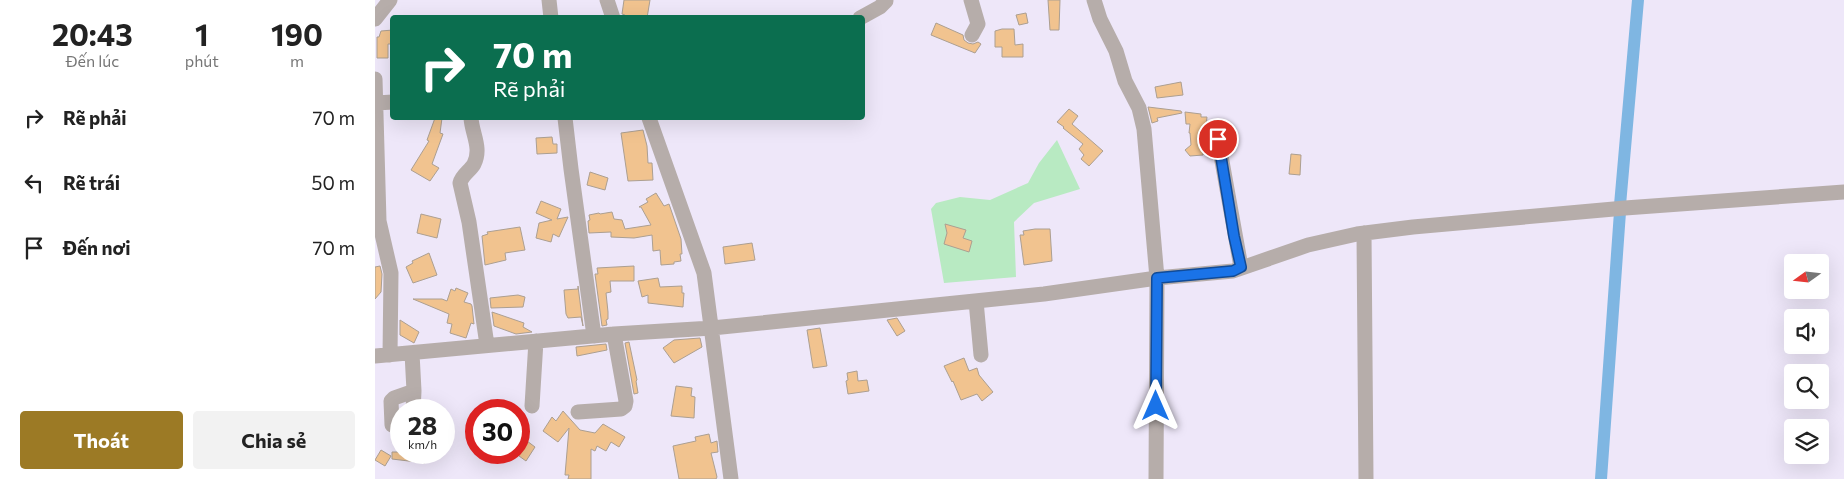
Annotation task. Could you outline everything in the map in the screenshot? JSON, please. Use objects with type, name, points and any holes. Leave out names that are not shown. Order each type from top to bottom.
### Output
[{"type":"street","points":[[375,19],[390,0]]},
{"type":"street","points":[[549,0],[551,15]]},
{"type":"street","points":[[607,0],[612,15]]},
{"type":"street","points":[[971,0],[978,24],[972,35]]},
{"type":"street","points":[[1094,0],[1100,19],[1116,51],[1125,81],[1139,108],[1144,129],[1157,278],[1156,479]]},
{"type":"street","points":[[865,15],[885,1]]},
{"type":"street","points":[[375,79],[379,221],[391,273],[382,356],[614,334],[712,328],[1044,294],[1157,278],[1233,271],[1308,245],[1365,233],[1619,208],[1844,192]]},
{"type":"street","points":[[376,103],[390,102]]},
{"type":"street","points":[[471,120],[478,154],[473,165],[461,179],[460,183],[469,222],[487,345]]},
{"type":"street","points":[[565,120],[594,336]]},
{"type":"street","points":[[650,120],[705,273],[731,479]]},
{"type":"street","points":[[1218,139],[1241,267]]},
{"type":"street","points":[[1365,233],[1366,479]]},
{"type":"street","points":[[976,301],[981,355]]},
{"type":"street","points":[[578,412],[625,406],[626,401],[614,334]]},
{"type":"street","points":[[531,406],[536,341]]},
{"type":"street","points":[[412,353],[414,399]]},
{"type":"street","points":[[393,399],[414,391]]},
{"type":"green space","points":[[1057,140],[1080,189],[1034,203],[1014,222],[1016,277],[944,283],[931,209],[936,203],[960,197],[990,200],[1028,183],[1039,163]]},
{"type":"building","points":[[624,0],[650,0],[648,15],[622,14]]},
{"type":"building","points":[[1048,0],[1060,0],[1059,30],[1050,30]]},
{"type":"building","points":[[1026,13],[1028,23],[1019,25],[1016,15]]},
{"type":"building","points":[[936,23],[963,35],[964,40],[968,43],[978,42],[981,44],[975,53],[931,35]]},
{"type":"building","points":[[1014,29],[1015,45],[1023,44],[1023,57],[1002,57],[1002,47],[995,47],[995,31]]},
{"type":"building","points":[[390,30],[388,58],[377,58],[377,37],[379,37],[381,31]]},
{"type":"building","points":[[1181,82],[1183,95],[1157,98],[1155,87]]},
{"type":"building","points":[[1148,107],[1181,111],[1182,113],[1157,118],[1158,121],[1152,123]]},
{"type":"building","points":[[1069,109],[1078,116],[1072,124],[1103,151],[1089,166],[1081,159],[1084,155],[1079,149],[1083,144],[1057,122]]},
{"type":"building","points":[[1185,112],[1201,114],[1201,117],[1207,117],[1203,155],[1190,156],[1185,150],[1191,145],[1190,124],[1186,124]]},
{"type":"building","points":[[434,120],[442,120],[440,133],[443,134],[432,164],[439,168],[430,181],[411,170],[429,141],[427,140]]},
{"type":"building","points":[[643,130],[647,146],[648,163],[652,163],[653,180],[628,181],[621,133]]},
{"type":"building","points":[[552,137],[553,144],[557,144],[557,153],[537,154],[536,138]]},
{"type":"building","points":[[1291,154],[1301,155],[1300,175],[1289,174]]},
{"type":"building","points":[[590,172],[608,178],[605,190],[587,185]]},
{"type":"building","points":[[656,193],[664,206],[669,204],[681,239],[681,261],[674,262],[674,264],[661,265],[660,250],[653,251],[652,235],[634,238],[611,237],[611,232],[589,233],[589,215],[599,213],[612,212],[614,219],[622,220],[625,229],[651,225],[641,207],[639,207],[648,202],[646,199]]},
{"type":"building","points":[[541,201],[561,209],[557,219],[568,217],[559,237],[553,234],[551,242],[536,238],[539,223],[552,220],[536,213]]},
{"type":"building","points":[[421,214],[441,219],[437,238],[417,233]]},
{"type":"building","points":[[945,224],[966,230],[963,238],[972,241],[969,252],[944,244],[947,233]]},
{"type":"building","points":[[520,227],[525,250],[505,253],[506,260],[485,265],[482,236],[488,234],[487,232]]},
{"type":"building","points":[[1050,229],[1052,261],[1024,265],[1020,235],[1024,235],[1023,231]]},
{"type":"building","points":[[752,243],[755,260],[725,264],[723,247]]},
{"type":"building","points":[[429,253],[437,275],[413,283],[406,267],[413,263],[412,261]]},
{"type":"building","points":[[380,266],[382,274],[381,292],[375,299],[375,267]]},
{"type":"building","points":[[634,266],[634,281],[610,281],[611,292],[606,293],[607,325],[602,326],[595,274],[598,274],[597,268]]},
{"type":"building","points":[[658,278],[660,287],[682,286],[682,293],[684,293],[683,307],[648,303],[648,295],[642,297],[638,281]]},
{"type":"building","points":[[578,286],[583,326],[581,317],[568,318],[566,314],[564,290],[578,289]]},
{"type":"building","points":[[456,288],[468,293],[464,302],[472,306],[474,324],[471,323],[466,338],[450,333],[452,324],[447,323],[449,314],[413,299],[442,299],[447,301],[451,289],[455,291]]},
{"type":"building","points":[[518,295],[525,297],[523,307],[491,308],[490,298]]},
{"type":"building","points":[[492,312],[524,323],[523,327],[532,332],[516,334],[494,326]]},
{"type":"building","points":[[897,318],[905,331],[897,336],[887,320]]},
{"type":"building","points":[[400,320],[419,332],[414,343],[400,335]]},
{"type":"building","points":[[820,328],[827,366],[813,368],[807,330]]},
{"type":"building","points":[[700,338],[702,347],[674,363],[663,348],[674,340]]},
{"type":"building","points":[[629,342],[637,380],[638,393],[634,394],[625,343]]},
{"type":"building","points":[[606,344],[607,350],[577,356],[576,347]]},
{"type":"building","points":[[964,358],[969,371],[977,368],[979,375],[993,392],[982,401],[977,394],[961,400],[944,366]]},
{"type":"building","points":[[857,371],[858,381],[867,380],[869,391],[848,394],[847,373]]},
{"type":"building","points":[[676,386],[692,388],[691,396],[695,397],[694,418],[671,416]]},
{"type":"building","points":[[563,411],[580,430],[595,433],[603,424],[625,437],[619,447],[611,442],[606,451],[597,446],[595,451],[591,449],[591,479],[568,479],[569,475],[565,475],[569,428],[558,442],[543,431],[552,417],[556,421]]},
{"type":"building","points":[[709,434],[711,443],[717,441],[718,452],[711,453],[716,479],[679,479],[673,446],[696,441],[695,437]]},
{"type":"building","points":[[530,443],[535,447],[530,455]]},
{"type":"building","points":[[381,450],[390,455],[385,466],[375,460]]},
{"type":"waterway","points":[[1620,205],[1638,0]]},
{"type":"waterway","points":[[1601,479],[1620,212]]},
{"type":"route","points":[[1156,406],[1157,278],[1233,271],[1241,267],[1218,139]]}]
